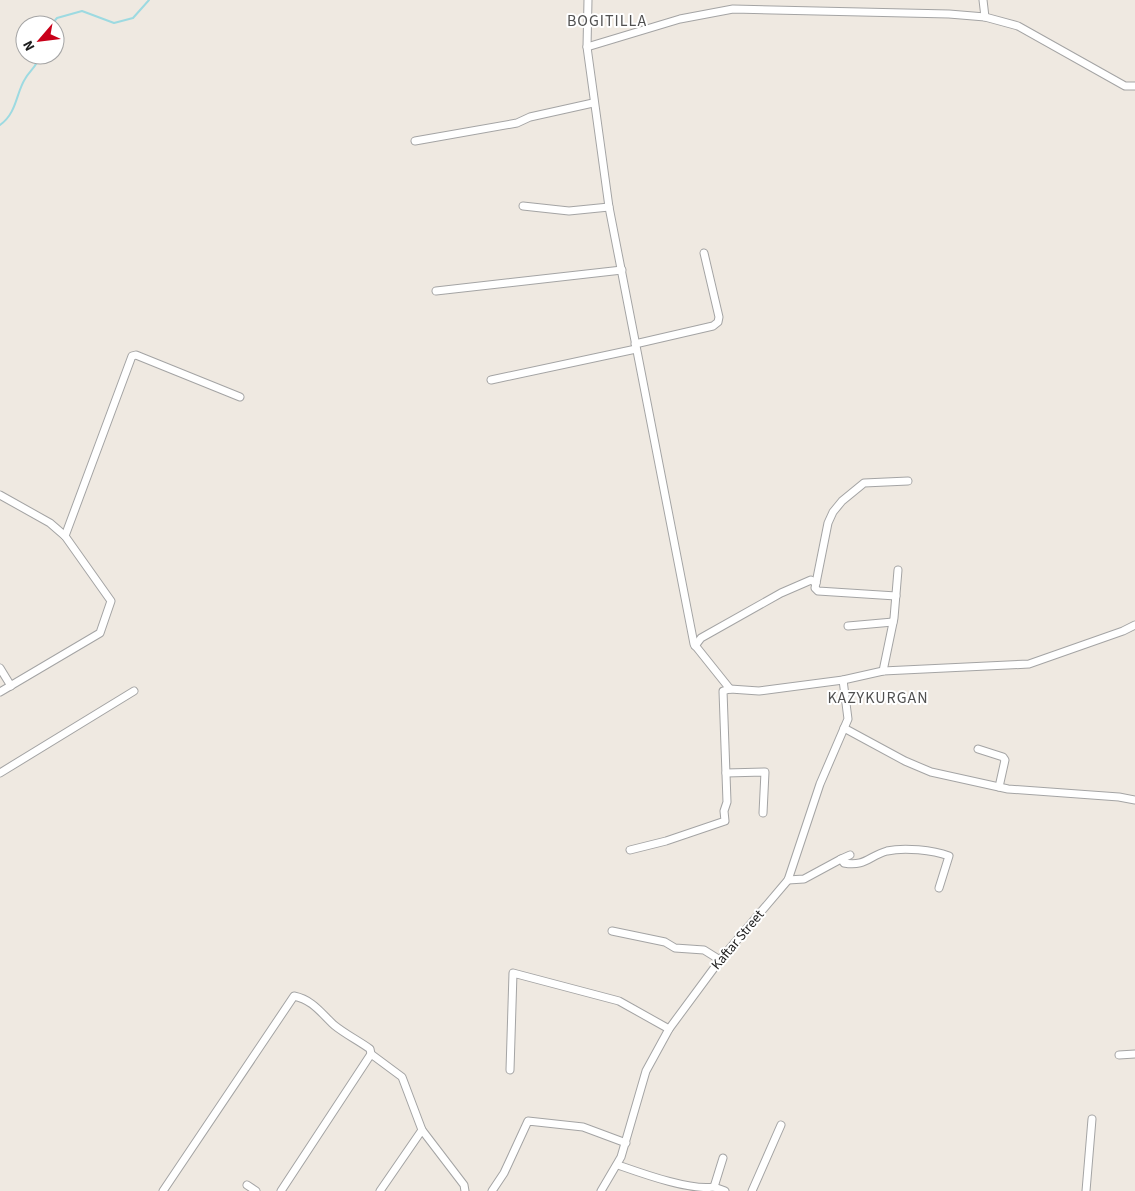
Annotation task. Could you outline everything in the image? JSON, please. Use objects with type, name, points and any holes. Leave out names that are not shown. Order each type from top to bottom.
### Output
[{"type":"street","points":[[588,0],[587,47],[608,207],[695,646],[730,689]]},
{"type":"street","points":[[983,0],[985,17]]},
{"type":"street","points":[[587,47],[680,19],[733,9],[822,10],[985,17],[1018,26],[1125,86],[1135,86]]},
{"type":"street","points":[[415,141],[517,123],[530,117],[593,103]]},
{"type":"street","points":[[522,206],[569,211],[608,207]]},
{"type":"street","points":[[491,380],[636,347],[713,326],[718,322],[719,317],[704,253]]},
{"type":"street","points":[[436,291],[622,270]]},
{"type":"street","points":[[65,536],[132,356],[136,355],[240,396]]},
{"type":"street","points":[[896,596],[818,591],[815,588],[828,523],[833,512],[842,501],[864,483],[908,481]]},
{"type":"street","points":[[0,495],[50,523],[65,536],[111,601],[100,633],[0,692]]},
{"type":"street","points":[[883,671],[893,622],[898,570]]},
{"type":"street","points":[[695,646],[701,638],[781,593],[811,580],[816,583]]},
{"type":"street","points":[[848,626],[893,622]]},
{"type":"street","points":[[630,850],[666,841],[725,821],[724,811],[728,802],[723,691],[730,689],[759,691],[843,680],[883,671],[1029,664],[1123,631],[1135,624]]},
{"type":"street","points":[[0,668],[12,686]]},
{"type":"street","name":"Kaftar Street","points":[[601,1191],[618,1165],[646,1071],[669,1029],[720,960],[788,880],[820,784],[848,719],[843,680]]},
{"type":"street","points":[[0,773],[134,691]]},
{"type":"street","points":[[844,728],[931,772],[999,787],[1119,796],[1135,800]]},
{"type":"street","points":[[978,749],[1003,757],[1002,759],[1005,760],[999,787]]},
{"type":"street","points":[[726,773],[765,772],[762,813]]},
{"type":"street","points":[[841,859],[844,863],[857,866],[886,851],[905,850],[946,855],[949,856],[939,888]]},
{"type":"street","points":[[788,880],[804,879],[850,855]]},
{"type":"street","points":[[612,931],[665,942],[675,948],[704,950],[720,960]]},
{"type":"street","points":[[510,1070],[513,973],[619,1001],[669,1029]]},
{"type":"street","points":[[163,1191],[294,996],[304,998],[322,1010],[335,1025],[370,1049],[371,1054],[402,1077],[422,1130],[464,1185],[465,1191]]},
{"type":"street","points":[[281,1191],[371,1054]]},
{"type":"street","points":[[1119,1055],[1135,1054]]},
{"type":"street","points":[[1086,1191],[1092,1119]]},
{"type":"street","points":[[492,1191],[504,1173],[528,1121],[583,1128],[626,1143]]},
{"type":"street","points":[[752,1191],[781,1125]]},
{"type":"street","points":[[380,1191],[422,1130]]},
{"type":"street","points":[[714,1187],[723,1158]]},
{"type":"street","points":[[618,1165],[663,1179],[705,1188],[714,1187],[726,1191]]},
{"type":"street","points":[[247,1185],[256,1191]]},
{"type":"waterway","points":[[65,16],[82,11],[114,23],[133,18],[149,0]]},
{"type":"waterway","points":[[0,125],[10,115],[22,85],[35,65]]},
{"type":"district","name":"BOGITILLA","points":[[607,21]]},
{"type":"district","name":"KAZYKURGAN","points":[[878,698]]}]
